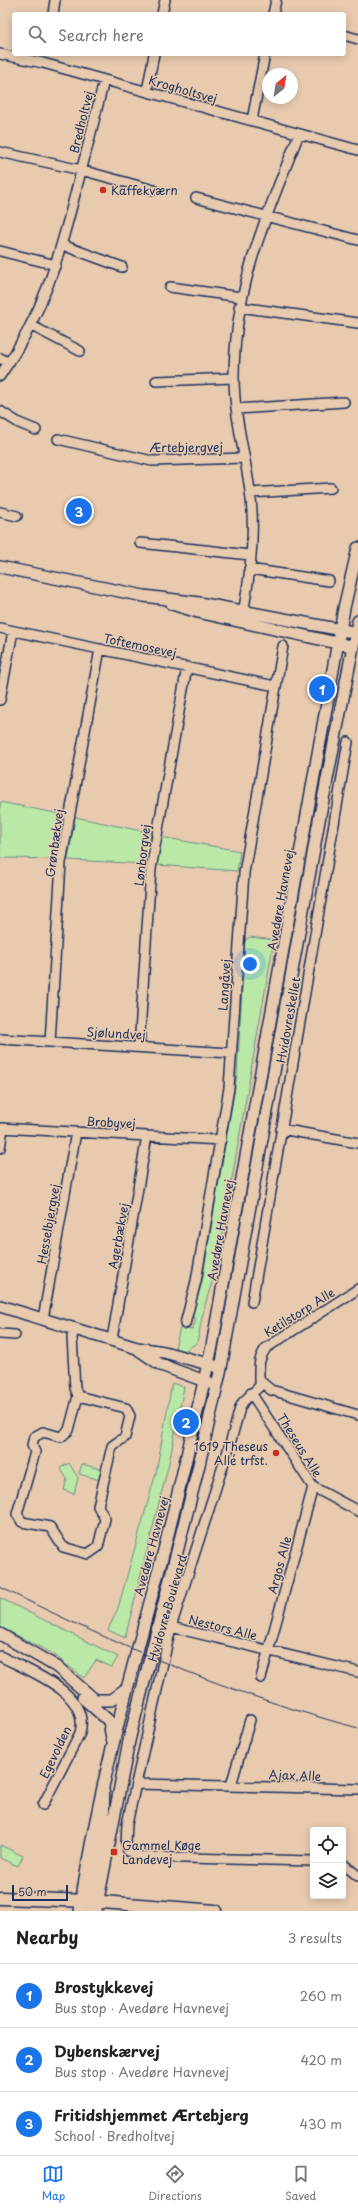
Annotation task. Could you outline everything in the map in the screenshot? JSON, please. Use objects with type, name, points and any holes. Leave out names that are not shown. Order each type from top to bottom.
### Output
[{"type":"main road","points":[[89,1907],[103,1822],[103,1792]]},
{"type":"main road","points":[[0,1898],[89,1907],[215,1911]]},
{"type":"street","points":[[53,12],[55,0]]},
{"type":"street","points":[[162,12],[165,0]]},
{"type":"street","points":[[273,12],[276,0]]},
{"type":"street","points":[[346,36],[358,39]]},
{"type":"street","name":"Krogholtsvej","points":[[0,54],[12,55]]},
{"type":"street","name":"Krogholtsvej","points":[[22,56],[44,58],[104,80],[358,150]]},
{"type":"street","points":[[147,91],[154,56]]},
{"type":"street","points":[[252,120],[265,56]]},
{"type":"street","name":"Bredholtvej","points":[[0,376],[32,326],[56,265],[104,80]]},
{"type":"street","name":"Ærtebjergvej","points":[[241,622],[250,555],[250,493],[236,409],[234,378],[240,302],[250,260],[299,134]]},
{"type":"street","name":"Bredholtvej","points":[[0,152],[81,170],[154,190]]},
{"type":"street","points":[[196,198],[358,240]]},
{"type":"street","points":[[62,245],[122,267]]},
{"type":"street","points":[[0,251],[56,265]]},
{"type":"street","points":[[170,287],[240,302],[358,323]]},
{"type":"street","points":[[32,326],[80,350]]},
{"type":"street","points":[[0,358],[9,364]]},
{"type":"street","points":[[156,381],[234,378]]},
{"type":"street","points":[[236,409],[344,402]]},
{"type":"street","points":[[0,411],[19,423],[36,430]]},
{"type":"street","name":"Ærtebjergvej","points":[[58,439],[152,461],[244,458]]},
{"type":"street","points":[[250,493],[331,488]]},
{"type":"street","points":[[0,512],[17,516]]},
{"type":"street","points":[[140,543],[250,555]]},
{"type":"street","name":"Avedøre Havnevej","points":[[103,1792],[112,1747],[183,1473],[208,1364],[230,1250],[338,643],[358,548]]},
{"type":"street","points":[[0,567],[144,596],[198,612],[356,647]]},
{"type":"street","points":[[249,569],[329,581]]},
{"type":"street","points":[[144,596],[199,602],[357,633]]},
{"type":"street","name":"Avedøre Havnevej","points":[[89,1907],[221,1368],[320,815],[356,647],[358,621]]},
{"type":"street","name":"Toftemosevej","points":[[0,628],[275,686]]},
{"type":"street","points":[[0,700],[13,631]]},
{"type":"street","name":"Langåvej","points":[[185,1324],[196,1281],[229,1088],[244,873],[283,646]]},
{"type":"street","name":"Grønbækvej","points":[[50,1042],[61,863],[100,649]]},
{"type":"street","name":"Lønborgvej","points":[[139,1047],[151,869],[186,667]]},
{"type":"street","name":"Hvidovreskellet","points":[[252,1302],[348,742]]},
{"type":"street","name":"Sjølundvej","points":[[0,1039],[231,1052]]},
{"type":"street","points":[[0,1148],[2,1128]]},
{"type":"street","name":"Brobyvej","points":[[2,1128],[221,1140]]},
{"type":"street","points":[[281,1129],[358,1143]]},
{"type":"street","name":"Hesselbjergvej","points":[[43,1319],[76,1132]]},
{"type":"street","name":"Agerbækvej","points":[[112,1339],[147,1136]]},
{"type":"street","name":"Ketilstorp Alle","points":[[262,1384],[259,1380],[258,1365],[266,1348],[358,1289]]},
{"type":"street","points":[[0,1306],[112,1339],[137,1348],[164,1352],[221,1368]]},
{"type":"street","points":[[76,1328],[72,1337],[75,1388],[78,1396],[70,1430],[61,1437],[43,1432],[34,1437],[32,1445],[35,1452],[17,1514],[22,1522],[50,1527],[63,1547],[88,1554],[98,1548],[105,1519],[98,1506],[112,1446],[125,1438],[130,1416],[126,1408],[78,1396]]},
{"type":"street","points":[[0,1334],[15,1335]]},
{"type":"street","points":[[137,1348],[161,1365],[217,1386]]},
{"type":"street","points":[[262,1384],[271,1390],[358,1415]]},
{"type":"street","name":"Hvidovre Boulevard","points":[[262,1384],[251,1393],[240,1408],[230,1444],[171,1627],[127,1824],[126,1842],[128,1851],[141,1857],[310,1861]]},
{"type":"street","name":"Theseus Alle","points":[[251,1393],[313,1487],[358,1511]]},
{"type":"street","name":"Argos Alle","points":[[268,1650],[313,1487]]},
{"type":"street","name":"Nestors Alle","points":[[171,1627],[358,1672]]},
{"type":"street","points":[[0,1634],[57,1667],[91,1697],[99,1701],[111,1700],[127,1688]]},
{"type":"street","name":"Nestors Alle","points":[[261,1678],[268,1650]]},
{"type":"street","name":"Egevolden","points":[[0,1656],[63,1690],[72,1698],[80,1713],[82,1723],[80,1733],[43,1805]]},
{"type":"street","points":[[72,1681],[83,1697],[109,1721],[112,1747]]},
{"type":"street","points":[[231,1785],[250,1720]]},
{"type":"street","name":"Ajax Alle","points":[[136,1784],[358,1789]]},
{"type":"street","points":[[346,1866],[358,1876]]},
{"type":"green space","points":[[0,802],[65,815],[58,859],[0,858]]},
{"type":"green space","points":[[75,817],[151,833],[147,864],[68,860]]},
{"type":"green space","points":[[161,837],[240,851],[237,871],[157,865]]},
{"type":"green space","points":[[250,937],[274,940],[216,1269],[204,1308],[197,1343],[184,1351],[175,1348],[180,1328],[192,1330],[196,1319],[193,1317],[193,1313],[202,1282],[237,1075],[245,940]]},
{"type":"green space","points":[[172,1383],[184,1387],[169,1463],[125,1638],[108,1630],[118,1608],[156,1473]]},
{"type":"green space","points":[[69,1463],[78,1478],[74,1494],[64,1490],[67,1479],[60,1468]]},
{"type":"green space","points":[[82,1464],[103,1470],[100,1480],[79,1474]]},
{"type":"green space","points":[[0,1598],[118,1657],[112,1667],[96,1660],[84,1678],[52,1653],[0,1627]]},
{"type":"green space","points":[[0,1845],[23,1856],[18,1866],[0,1858]]},
{"type":"tram line","points":[[0,1587],[87,1629],[175,1667],[266,1700],[311,1715],[358,1728]]},
{"type":"place","name":"Kaffekværn","points":[[103,190]]},
{"type":"place","name":"Fritidshjemmet Ærtebjerg","points":[[79,511]]},
{"type":"place","name":"Brostykkevej","points":[[322,689]]},
{"type":"place","name":"Dybenskærvej","points":[[186,1422]]},
{"type":"place","name":"1619 Theseus Allé trfst.","points":[[276,1453]]},
{"type":"place","name":"Gammel Køge Landevej","points":[[114,1852]]}]
